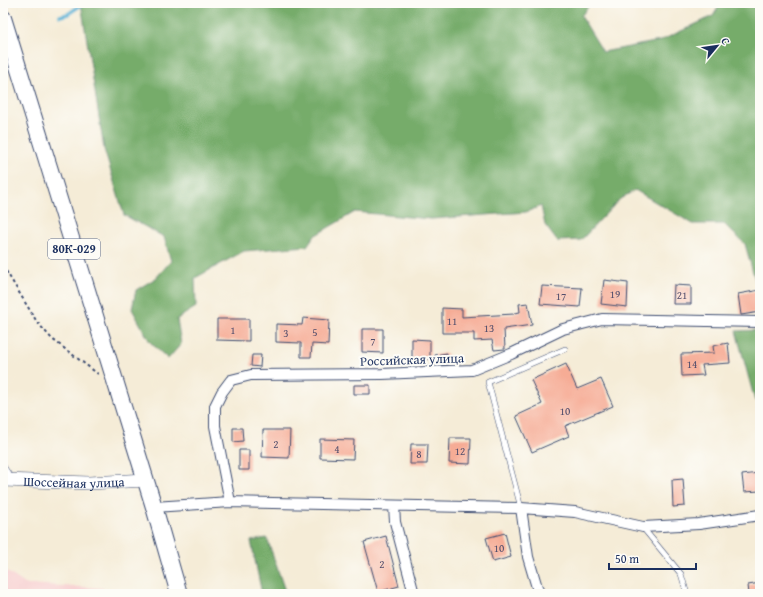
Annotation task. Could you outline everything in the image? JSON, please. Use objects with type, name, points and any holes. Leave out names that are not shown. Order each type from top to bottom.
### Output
[{"type":"main road","name":"80К-029","points":[[3,18],[146,480],[179,594]]},
{"type":"street","name":"Российская улица","points":[[230,502],[215,426],[215,406],[222,392],[231,380],[251,375],[382,374],[472,370],[511,354],[563,329],[602,319],[760,322]]},
{"type":"street","name":"Шоссейная улица","points":[[8,481],[89,483],[146,480]]},
{"type":"street","points":[[154,507],[230,502],[521,508],[575,512],[642,527],[699,524],[760,515]]},
{"type":"street","points":[[394,506],[395,522],[414,594]]},
{"type":"street","points":[[521,508],[528,557],[539,594]]},
{"type":"lane","points":[[521,508],[488,382],[564,349]]},
{"type":"lane","points":[[3,466],[8,481]]},
{"type":"lane","points":[[642,527],[681,574],[687,594]]},
{"type":"path","points":[[3,266],[37,322],[52,339],[104,379],[114,376]]},
{"type":"shaded area","points":[[3,569],[25,584],[103,588],[104,594],[3,594]]},
{"type":"green space","points":[[81,3],[591,3],[581,16],[603,52],[660,41],[713,16],[721,3],[760,3],[760,297],[745,244],[724,224],[693,224],[635,190],[620,199],[581,240],[557,241],[545,225],[541,206],[526,212],[431,219],[355,212],[314,236],[307,246],[244,251],[195,278],[196,307],[177,319],[181,344],[168,359],[150,342],[132,309],[136,290],[156,278],[171,261],[164,237],[124,215],[104,149]]},
{"type":"green space","points":[[760,330],[760,400],[755,401],[736,331]]},
{"type":"green space","points":[[267,538],[286,594],[262,594],[251,541]]},
{"type":"building","points":[[604,280],[628,283],[627,307],[601,304]]},
{"type":"building","points":[[674,285],[691,286],[691,304],[673,304]]},
{"type":"building","points":[[542,286],[582,288],[580,307],[540,304]]},
{"type":"building","points":[[760,290],[760,312],[741,315],[738,294]]},
{"type":"building","points":[[528,303],[532,325],[504,329],[505,349],[494,350],[492,340],[474,341],[474,333],[442,333],[442,308],[462,309],[462,317],[514,314],[520,312],[519,304]]},
{"type":"building","points":[[303,318],[329,320],[328,345],[312,344],[311,357],[301,357],[301,343],[276,342],[276,324],[302,325]]},
{"type":"building","points":[[217,319],[249,319],[249,341],[217,340]]},
{"type":"building","points":[[362,329],[383,329],[383,353],[362,352]]},
{"type":"building","points":[[412,339],[430,340],[430,359],[412,359]]},
{"type":"building","points":[[728,343],[730,363],[702,365],[704,375],[682,376],[681,354],[714,353],[713,346]]},
{"type":"building","points":[[447,353],[448,364],[436,365],[435,355]]},
{"type":"building","points":[[252,355],[261,355],[260,367],[251,366]]},
{"type":"building","points":[[566,364],[577,389],[601,379],[613,406],[565,426],[569,436],[532,452],[516,416],[542,404],[531,380]]},
{"type":"building","points":[[354,385],[370,385],[370,394],[354,394]]},
{"type":"building","points":[[233,428],[242,428],[243,441],[233,442]]},
{"type":"building","points":[[263,430],[290,430],[289,458],[262,457]]},
{"type":"building","points":[[450,438],[471,438],[470,464],[449,463]]},
{"type":"building","points":[[320,439],[354,440],[353,459],[320,458]]},
{"type":"building","points":[[411,444],[428,444],[427,464],[410,464]]},
{"type":"building","points":[[239,450],[249,450],[249,470],[239,470]]},
{"type":"building","points":[[759,473],[760,491],[744,492],[742,475]]},
{"type":"building","points":[[683,479],[685,506],[673,507],[672,480]]},
{"type":"building","points":[[505,533],[511,557],[493,562],[486,538]]},
{"type":"building","points":[[386,536],[399,586],[378,592],[364,542]]},
{"type":"building","points":[[760,583],[760,594],[749,594],[748,585]]},
{"type":"waterway","points":[[60,16],[68,14],[84,3]]}]
